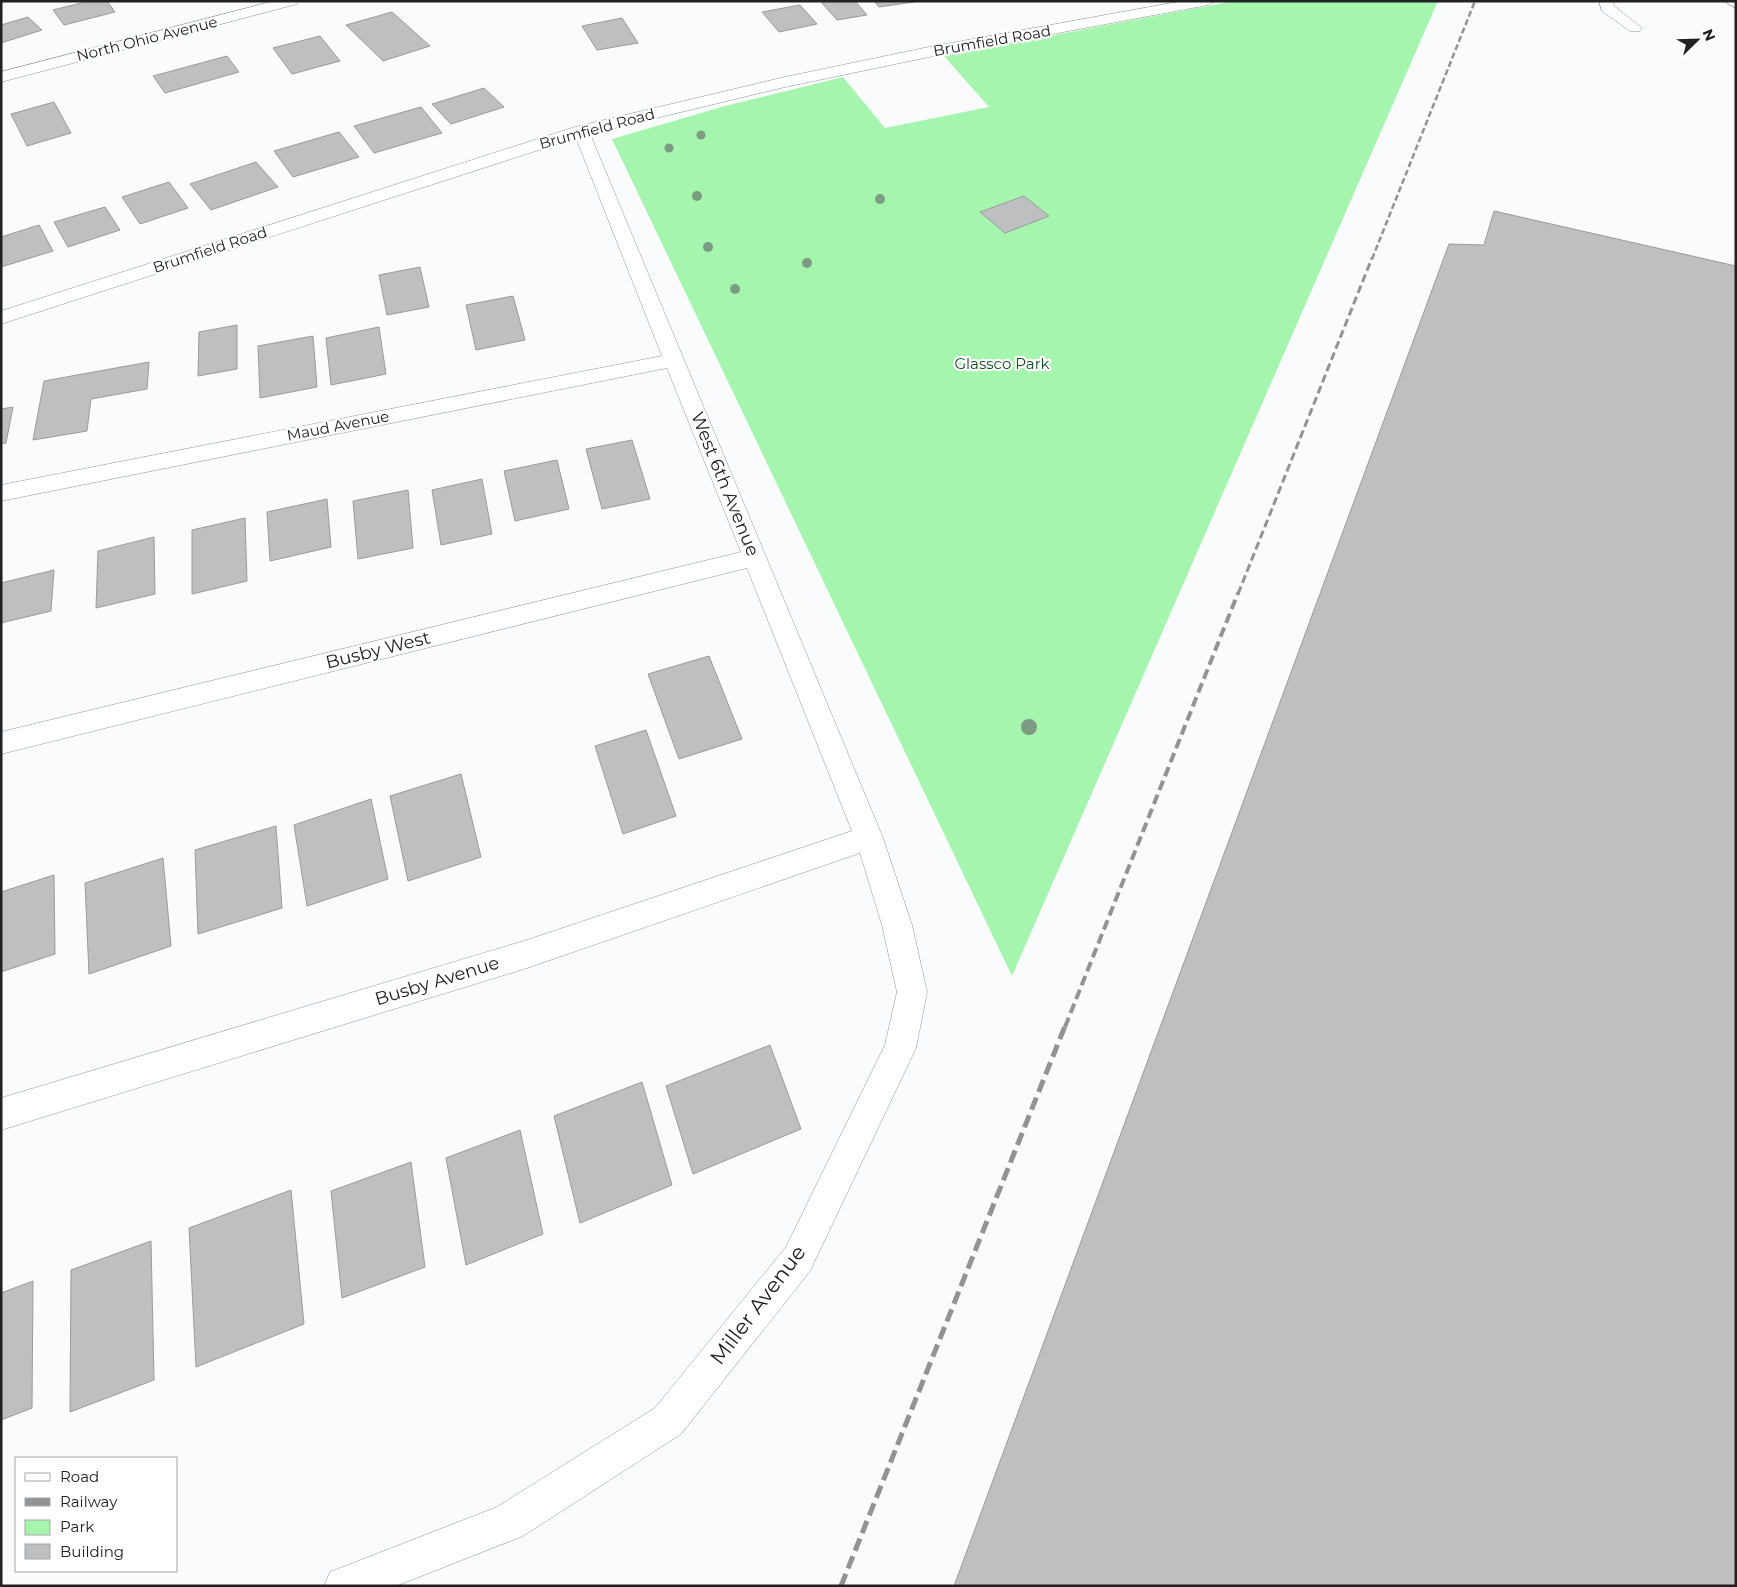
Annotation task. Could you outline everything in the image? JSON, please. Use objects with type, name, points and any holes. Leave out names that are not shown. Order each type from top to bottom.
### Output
[{"type":"street","name":"North Ohio Avenue","points":[[1,77],[292,1]]},
{"type":"street","name":"Brumfield Road","points":[[1,318],[581,131],[785,82],[929,52],[1208,1]]},
{"type":"street","points":[[1606,1],[1607,8],[1635,28]]},
{"type":"street","points":[[1731,1],[1736,4]]},
{"type":"street","name":"West 6th Avenue","points":[[581,131],[869,838]]},
{"type":"street","name":"Maud Avenue","points":[[1,493],[674,360]]},
{"type":"street","name":"Busby West","points":[[1,743],[755,557]]},
{"type":"street","name":"Busby Avenue","points":[[1,1114],[526,954],[869,838]]},
{"type":"street","name":"Miller Avenue","points":[[344,1586],[509,1522],[668,1421],[798,1259],[900,1048],[912,992],[897,925],[869,838]]},
{"type":"green space","name":"Glassco Park","points":[[1234,1],[1438,1],[1012,976],[612,139],[725,106],[843,77],[885,128],[989,107],[944,56]]},
{"type":"building","points":[[89,1],[107,1],[115,12],[64,25],[53,10]]},
{"type":"building","points":[[820,1],[855,1],[867,15],[837,20]]},
{"type":"building","points":[[874,1],[914,1],[914,2],[879,7]]},
{"type":"building","points":[[800,5],[817,24],[779,32],[762,12]]},
{"type":"building","points":[[392,12],[430,46],[383,61],[346,25]]},
{"type":"building","points":[[28,17],[42,30],[1,43],[1,25]]},
{"type":"building","points":[[622,18],[638,43],[597,50],[582,26]]},
{"type":"building","points":[[320,36],[340,61],[292,74],[273,48]]},
{"type":"building","points":[[227,56],[239,72],[165,93],[153,76]]},
{"type":"building","points":[[484,88],[504,107],[451,124],[432,104]]},
{"type":"building","points":[[54,102],[71,133],[27,146],[11,114]]},
{"type":"building","points":[[421,107],[442,133],[374,153],[354,126]]},
{"type":"building","points":[[339,132],[359,157],[293,177],[274,151]]},
{"type":"building","points":[[256,162],[278,187],[211,210],[190,184]]},
{"type":"building","points":[[169,182],[188,208],[140,224],[122,197]]},
{"type":"building","points":[[1024,196],[1049,216],[1005,233],[980,212]]},
{"type":"building","points":[[105,207],[120,230],[68,247],[54,222]]},
{"type":"building","points":[[1494,211],[1736,266],[1736,1586],[954,1586],[1449,244],[1484,245]]},
{"type":"building","points":[[39,225],[53,251],[1,267],[1,237]]},
{"type":"building","points":[[420,267],[429,307],[387,315],[379,275]]},
{"type":"building","points":[[513,296],[525,340],[476,350],[466,305]]},
{"type":"building","points":[[237,325],[237,369],[198,376],[199,332]]},
{"type":"building","points":[[379,327],[386,374],[331,385],[326,338]]},
{"type":"building","points":[[313,336],[317,387],[260,398],[258,346]]},
{"type":"building","points":[[149,362],[147,389],[91,399],[87,431],[33,440],[44,381]]},
{"type":"building","points":[[13,407],[6,443],[1,444],[1,409]]},
{"type":"building","points":[[632,440],[650,499],[602,509],[586,449]]},
{"type":"building","points":[[557,460],[569,509],[515,521],[504,471]]},
{"type":"building","points":[[482,479],[492,534],[441,545],[432,490]]},
{"type":"building","points":[[408,490],[413,548],[358,559],[353,501]]},
{"type":"building","points":[[327,499],[331,547],[270,561],[267,512]]},
{"type":"building","points":[[245,518],[247,581],[192,594],[192,530]]},
{"type":"building","points":[[154,537],[155,594],[96,608],[98,551]]},
{"type":"building","points":[[54,570],[51,611],[1,623],[1,583]]},
{"type":"building","points":[[709,656],[742,739],[679,759],[648,674]]},
{"type":"building","points":[[646,730],[676,816],[623,834],[595,746]]},
{"type":"building","points":[[461,774],[481,857],[408,881],[390,796]]},
{"type":"building","points":[[371,799],[388,879],[307,906],[294,825]]},
{"type":"building","points":[[276,826],[282,908],[198,934],[195,850]]},
{"type":"building","points":[[163,858],[171,946],[89,974],[85,883]]},
{"type":"building","points":[[54,875],[55,954],[1,972],[1,892]]},
{"type":"building","points":[[770,1045],[801,1129],[693,1174],[666,1086]]},
{"type":"building","points":[[642,1082],[672,1185],[580,1223],[554,1116]]},
{"type":"building","points":[[520,1130],[543,1234],[466,1265],[446,1158]]},
{"type":"building","points":[[411,1162],[425,1267],[342,1298],[331,1191]]},
{"type":"building","points":[[291,1190],[304,1324],[196,1367],[189,1228]]},
{"type":"building","points":[[151,1241],[154,1380],[70,1412],[71,1270]]},
{"type":"building","points":[[33,1281],[32,1408],[1,1420],[1,1293]]},
{"type":"railway","points":[[1372,259],[1475,1]]},
{"type":"railway","points":[[1238,594],[1372,258]]},
{"type":"railway","points":[[1065,1027],[1238,593]]},
{"type":"railway","points":[[841,1586],[1065,1026]]}]
